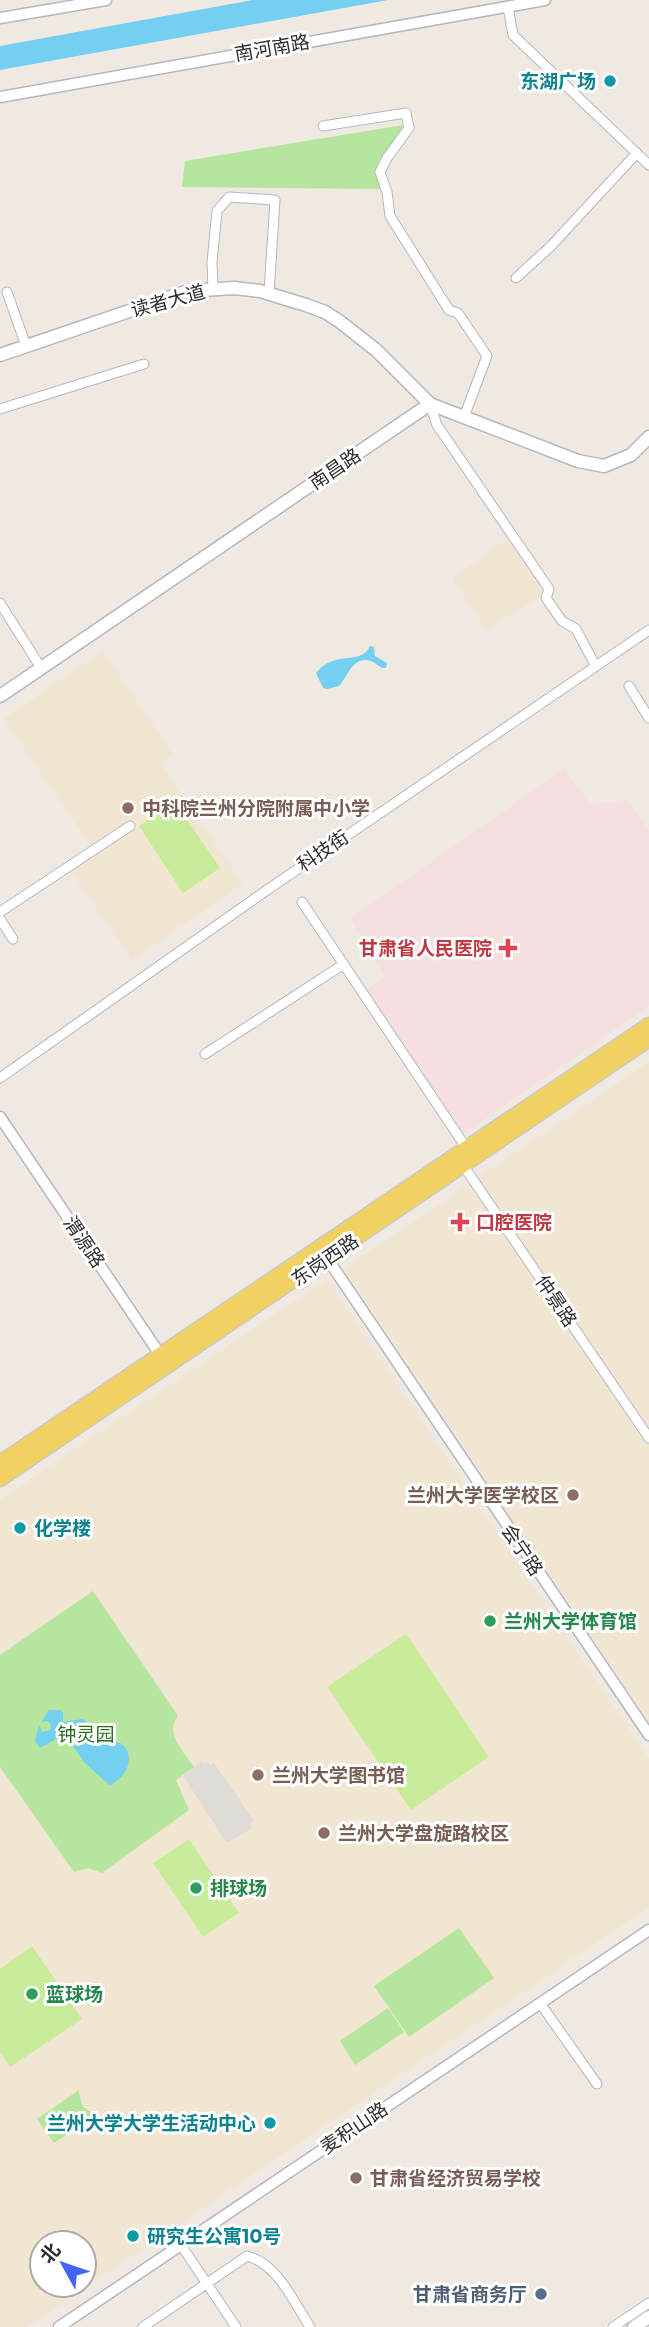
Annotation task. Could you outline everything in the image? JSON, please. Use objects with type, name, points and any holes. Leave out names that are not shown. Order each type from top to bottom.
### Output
[{"type":"main road","name":"读者大道","points":[[0,355],[168,297],[213,288],[234,288],[269,293],[325,312],[376,350],[430,404]]},
{"type":"main road","points":[[430,404],[578,461],[604,466],[631,455],[649,437]]},
{"type":"main road","name":"南昌路","points":[[0,696],[430,404]]},
{"type":"main road","name":"东岗西路","points":[[0,1479],[467,1149],[649,1025]]},
{"type":"main road","name":"东岗西路","points":[[0,1463],[327,1258],[649,1040]]},
{"type":"main road","points":[[634,2327],[649,2317]]},
{"type":"street","points":[[0,19],[54,5],[106,0]]},
{"type":"street","name":"南河南路","points":[[0,97],[492,5],[508,7],[545,0]]},
{"type":"street","points":[[508,7],[513,35],[649,165]]},
{"type":"street","points":[[323,126],[406,113],[409,128],[380,172],[387,192],[390,216],[449,310],[458,313],[487,356],[464,417]]},
{"type":"street","points":[[516,278],[551,246],[636,153]]},
{"type":"street","points":[[213,288],[212,262],[217,211],[229,197],[275,200],[269,293]]},
{"type":"street","points":[[7,292],[26,346]]},
{"type":"street","points":[[0,409],[144,364]]},
{"type":"street","points":[[430,404],[437,425],[549,589],[546,598],[562,621],[576,629],[595,665]]},
{"type":"street","points":[[0,603],[41,668]]},
{"type":"street","name":"科技街","points":[[0,1078],[267,890],[649,630]]},
{"type":"street","points":[[629,686],[649,718]]},
{"type":"street","points":[[0,912],[130,826]]},
{"type":"street","points":[[302,902],[467,1149]]},
{"type":"street","points":[[0,919],[13,939]]},
{"type":"street","points":[[205,1054],[344,964]]},
{"type":"street","name":"渭源路","points":[[0,1118],[164,1361]]},
{"type":"street","name":"仲景路","points":[[463,1165],[649,1438]]},
{"type":"street","name":"会宁路","points":[[327,1258],[649,1735]]},
{"type":"street","name":"麦积山路","points":[[60,2327],[649,1930]]},
{"type":"street","points":[[540,2003],[597,2084]]},
{"type":"street","points":[[181,2245],[236,2327]]},
{"type":"street","points":[[143,2327],[247,2256],[260,2259],[270,2267],[310,2327]]},
{"type":"street","points":[[613,2327],[649,2302]]},
{"type":"shaded area","points":[[511,536],[542,584],[541,596],[487,630],[452,578]]},
{"type":"shaded area","name":"中科院兰州分院附属中小学","points":[[103,651],[173,754],[160,763],[243,884],[132,960],[70,870],[95,852],[4,719]]},
{"type":"shaded area","name":"甘肃省人民医院","points":[[564,769],[590,804],[628,800],[649,831],[649,1006],[462,1135],[367,989],[385,976],[350,919]]},
{"type":"shaded area","name":"兰州大学医学校区","points":[[649,1062],[649,1722],[344,1269]]},
{"type":"shaded area","name":"兰州大学盘旋路校区","points":[[327,1279],[649,1759],[649,1907],[98,2279],[98,2229],[28,2229],[28,2299],[68,2299],[27,2327],[0,2327],[0,1500]]},
{"type":"shaded area","points":[[202,1761],[210,1765],[214,1763],[254,1821],[250,1824],[253,1828],[227,1843],[183,1776]]},
{"type":"green space","points":[[403,125],[383,170],[381,189],[182,187],[185,161]]},
{"type":"green space","points":[[175,802],[220,868],[183,893],[139,826]]},
{"type":"green space","name":"钟灵园","points":[[93,1591],[178,1716],[174,1722],[174,1736],[194,1767],[176,1780],[189,1810],[102,1873],[88,1868],[74,1872],[0,1767],[0,1655]]},
{"type":"green space","points":[[406,1634],[489,1757],[411,1810],[327,1687]]},
{"type":"green space","name":"排球场","points":[[189,1839],[239,1913],[203,1937],[153,1863]]},
{"type":"green space","points":[[459,1928],[494,1978],[409,2037],[374,1986]]},
{"type":"green space","name":"蓝球场","points":[[32,1946],[82,2019],[10,2067],[0,2052],[0,1969]]},
{"type":"green space","points":[[388,2008],[404,2032],[355,2065],[340,2041]]},
{"type":"green space","points":[[79,2090],[83,2106],[97,2114],[54,2143],[37,2119]]},
{"type":"water","points":[[253,0],[388,0],[0,70],[0,46]]},
{"type":"water","points":[[370,646],[374,647],[375,656],[387,663],[386,668],[366,660],[361,661],[352,667],[339,686],[323,688],[316,673],[332,661],[360,656]]},
{"type":"water","points":[[49,1710],[63,1712],[63,1722],[83,1719],[106,1738],[124,1746],[129,1757],[124,1774],[109,1785],[84,1762],[65,1734],[40,1748],[35,1741],[39,1725],[42,1732],[50,1730],[48,1721],[41,1722]]},
{"type":"place","name":"东湖广场","points":[[610,81]]},
{"type":"place","name":"中科院兰州分院附属中小学","points":[[128,808]]},
{"type":"place","name":"甘肃省人民医院","points":[[508,948]]},
{"type":"place","name":"口腔医院","points":[[460,1222]]},
{"type":"place","name":"兰州大学医学校区","points":[[573,1495]]},
{"type":"place","name":"化学楼","points":[[20,1528]]},
{"type":"place","name":"兰州大学体育馆","points":[[490,1621]]},
{"type":"place","name":"兰州大学图书馆","points":[[258,1775]]},
{"type":"place","name":"兰州大学盘旋路校区","points":[[324,1833]]},
{"type":"place","name":"排球场","points":[[196,1888]]},
{"type":"place","name":"蓝球场","points":[[32,1994]]},
{"type":"place","name":"兰州大学大学生活动中心","points":[[270,2123]]},
{"type":"place","name":"甘肃省经济贸易学校","points":[[356,2178]]},
{"type":"place","name":"研究生公寓10号","points":[[133,2236]]},
{"type":"place","name":"甘肃省商务厅","points":[[541,2294]]}]
